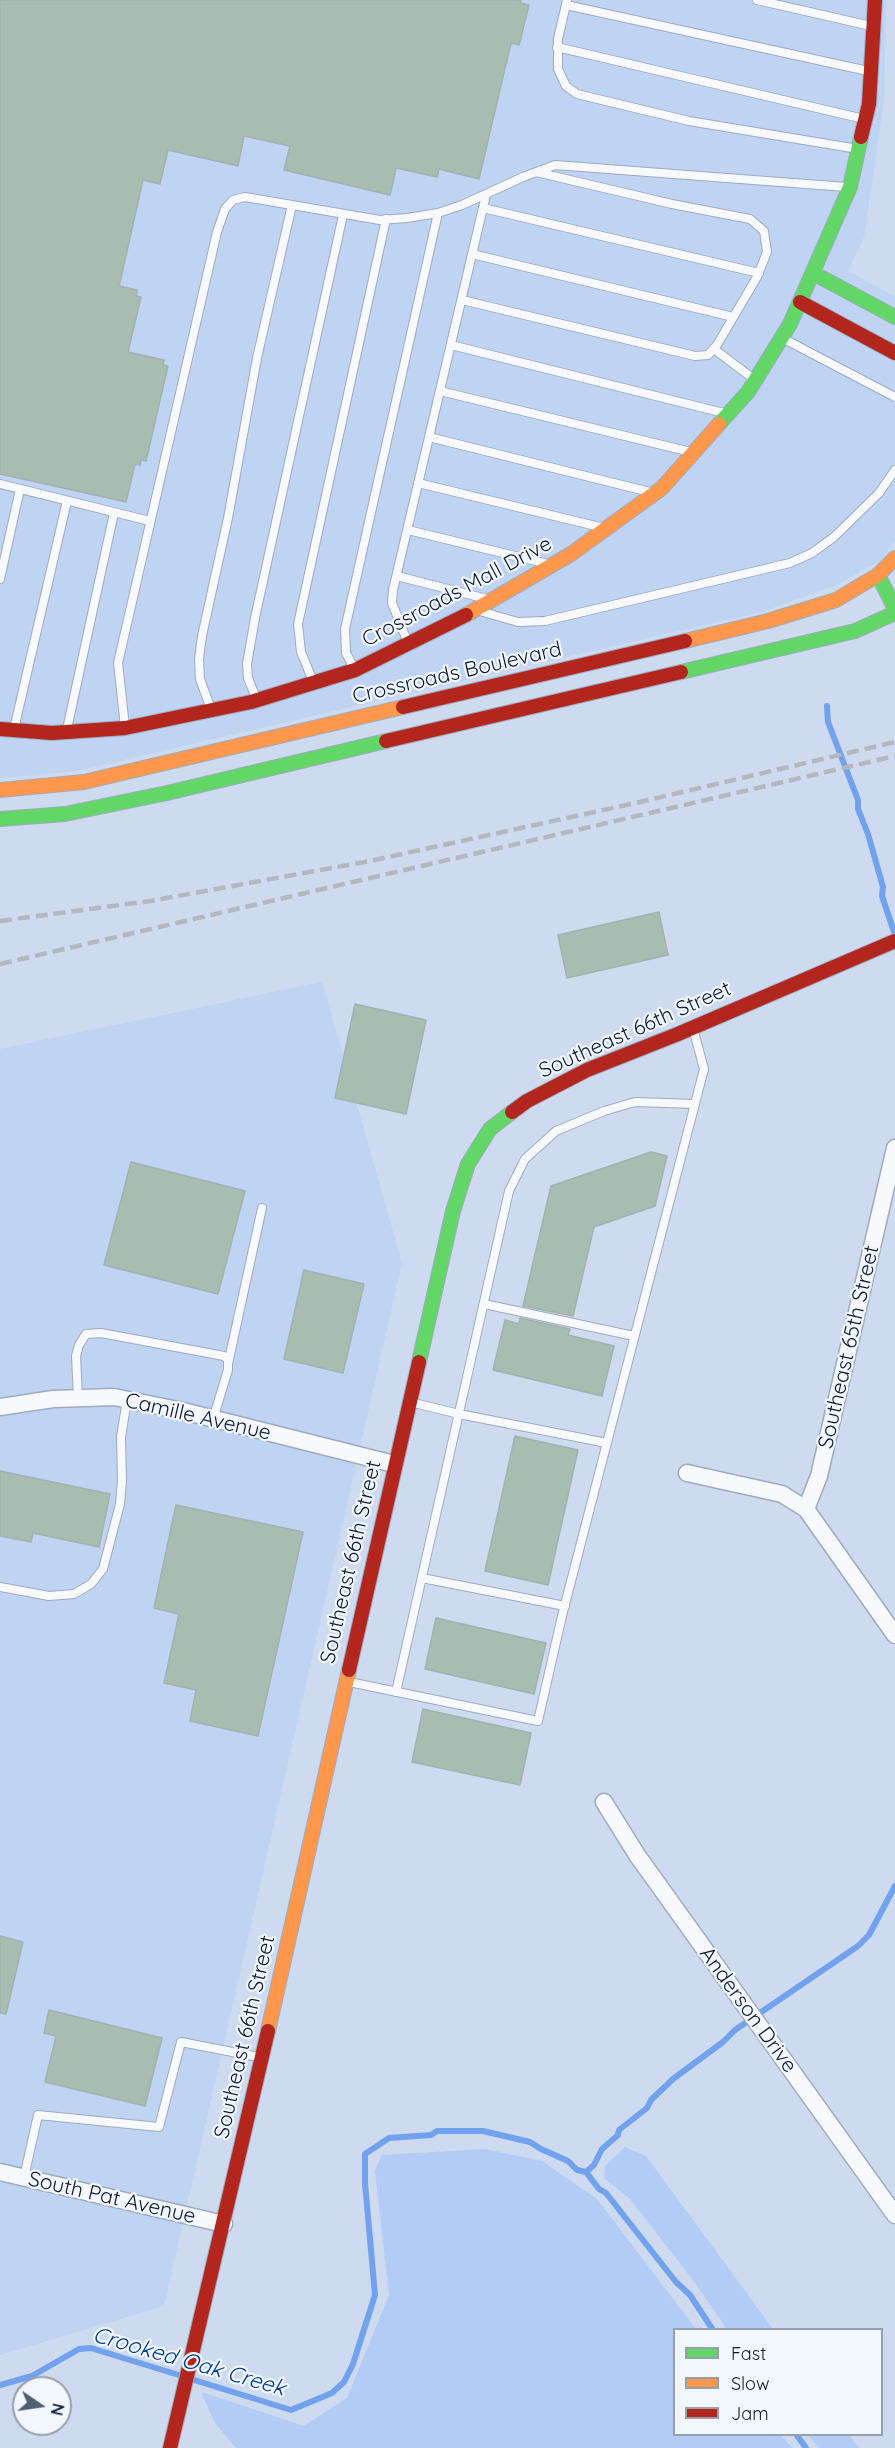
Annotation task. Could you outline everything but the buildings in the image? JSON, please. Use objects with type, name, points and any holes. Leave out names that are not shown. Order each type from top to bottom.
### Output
[{"type":"street","name":"Crossroads Mall Drive","points":[[7,729],[52,733],[125,728],[257,700],[355,670],[477,609],[571,554],[655,493],[748,392],[781,338],[813,273],[850,187],[859,150],[866,119],[872,71],[875,0]]},
{"type":"street","points":[[813,273],[895,317]]},
{"type":"street","points":[[800,302],[895,352]]},
{"type":"street","points":[[0,819],[64,814],[167,793],[855,631],[895,611],[878,575],[895,558]]},
{"type":"street","name":"Crossroads Boulevard","points":[[0,790],[95,779],[768,621],[836,600],[878,575]]},
{"type":"street","name":"Southeast 66th Street","points":[[171,2448],[262,2058],[408,1402],[453,1211],[468,1164],[490,1129],[527,1101],[587,1070],[693,1028],[895,941]]},
{"type":"street","name":"Southeast 65th Street","points":[[806,1509],[819,1476],[895,1148]]},
{"type":"street","name":"Camille Avenue","points":[[0,1407],[53,1399],[114,1397],[394,1464]]},
{"type":"street","points":[[687,1473],[782,1494],[806,1509],[895,1635]]},
{"type":"street","name":"Anderson Drive","points":[[604,1802],[637,1855],[895,2215]]},
{"type":"street","name":"South Pat Avenue","points":[[0,2172],[224,2224]]},
{"type":"lane","points":[[757,0],[874,27]]},
{"type":"lane","points":[[859,150],[689,121],[577,94],[566,86],[558,69],[558,47],[566,2],[872,71]]},
{"type":"lane","points":[[558,47],[866,119]]},
{"type":"lane","points":[[125,728],[118,663],[217,232],[225,209],[233,200],[245,197],[343,215],[386,219],[438,213],[555,165],[850,187]]},
{"type":"lane","points":[[462,300],[695,356],[708,356],[759,273],[767,252],[764,231],[750,219],[672,204],[536,172]]},
{"type":"lane","points":[[408,645],[392,603],[486,195]]},
{"type":"lane","points":[[212,710],[200,679],[199,659],[257,358],[292,206]]},
{"type":"lane","points":[[483,208],[759,273]]},
{"type":"lane","points":[[355,670],[346,653],[345,629],[438,213]]},
{"type":"lane","points":[[257,700],[248,678],[247,664],[255,618],[343,215]]},
{"type":"lane","points":[[314,683],[301,652],[298,624],[386,219]]},
{"type":"lane","points":[[472,254],[733,317]]},
{"type":"lane","points":[[781,338],[895,397]]},
{"type":"lane","points":[[451,345],[728,414]]},
{"type":"lane","points":[[714,349],[755,380]]},
{"type":"lane","points":[[440,391],[694,452]]},
{"type":"lane","points":[[429,437],[655,493]]},
{"type":"lane","points":[[477,609],[501,619],[518,622],[545,621],[790,564],[812,553],[834,537],[879,493],[895,470]]},
{"type":"lane","points":[[418,483],[606,528]]},
{"type":"lane","points":[[0,484],[150,521]]},
{"type":"lane","points":[[0,579],[20,489]]},
{"type":"lane","points":[[7,729],[67,501]]},
{"type":"lane","points":[[66,732],[114,513]]},
{"type":"lane","points":[[408,530],[551,565]]},
{"type":"lane","points":[[397,576],[493,600]]},
{"type":"lane","points":[[346,1681],[538,1721],[565,1606],[704,1069],[693,1028]]},
{"type":"lane","points":[[396,1692],[509,1191],[525,1159],[556,1131],[604,1111],[635,1102],[695,1104]]},
{"type":"lane","points":[[228,1365],[262,1208]]},
{"type":"lane","points":[[484,1304],[634,1336]]},
{"type":"lane","points":[[78,1398],[76,1356],[78,1345],[86,1334],[101,1333],[224,1356],[228,1360],[228,1371],[213,1419]]},
{"type":"lane","points":[[0,1587],[49,1596],[74,1594],[91,1584],[103,1569],[120,1504],[121,1437],[127,1400]]},
{"type":"lane","points":[[408,1402],[607,1443]]},
{"type":"lane","points":[[422,1578],[565,1606]]},
{"type":"lane","points":[[24,2177],[38,2115],[159,2127],[181,2042],[262,2058]]},
{"type":"shaded area","points":[[0,0],[886,0],[884,100],[864,237],[848,271],[895,297],[895,541],[882,559],[837,585],[764,611],[76,771],[0,778]]},
{"type":"shaded area","points":[[322,982],[402,1263],[164,2306],[0,2355],[0,1049]]},
{"type":"shaded area","points":[[625,2147],[646,2156],[772,2328],[726,2328],[693,2280],[630,2199],[604,2178],[605,2166]]},
{"type":"shaded area","points":[[485,2149],[542,2161],[597,2199],[695,2328],[673,2328],[673,2436],[782,2436],[792,2448],[236,2448],[215,2423],[201,2392],[304,2426],[347,2398],[389,2295],[375,2171],[382,2155]]},
{"type":"shaded area","points":[[809,2436],[850,2436],[859,2448],[819,2448]]},
{"type":"waterway","points":[[827,706],[828,722],[858,800],[858,809],[868,834],[883,887],[882,896],[895,935]]},
{"type":"waterway","points":[[586,2172],[594,2165],[602,2149],[618,2135],[619,2130],[647,2108],[651,2100],[673,2079],[723,2042],[735,2030],[858,1946],[869,1935],[895,1886]]},
{"type":"waterway","name":"Crooked Oak Creek","points":[[191,2379],[291,2410],[332,2393],[344,2382],[353,2364],[375,2295],[365,2183],[365,2154],[389,2138],[431,2135],[437,2131],[483,2131],[530,2142],[568,2161],[577,2170],[586,2172],[599,2189],[606,2193],[676,2282],[690,2295],[712,2328]]},
{"type":"waterway","name":"Crooked Oak Creek","points":[[0,2385],[32,2376],[79,2349],[91,2348],[182,2376]]},
{"type":"waterway","name":"Crooked Oak Creek","points":[[797,2436],[806,2448]]},
{"type":"railway","points":[[0,921],[150,901],[370,861],[640,802],[895,742]]},
{"type":"railway","points":[[0,964],[895,756]]},
{"type":"traffic: fast","points":[[719,424],[748,392],[790,324],[850,187],[861,137]]},
{"type":"traffic: fast","points":[[813,273],[895,317]]},
{"type":"traffic: fast","points":[[878,575],[895,609]]},
{"type":"traffic: fast","points":[[681,672],[855,631],[895,613]]},
{"type":"traffic: fast","points":[[0,819],[65,814],[167,793],[386,741]]},
{"type":"traffic: fast","points":[[419,1362],[453,1211],[468,1164],[490,1129],[512,1112]]},
{"type":"traffic: slow","points":[[466,615],[571,554],[662,488],[719,424]]},
{"type":"traffic: slow","points":[[685,641],[768,621],[836,600],[878,575],[895,558]]},
{"type":"traffic: slow","points":[[0,790],[84,782],[403,707]]},
{"type":"traffic: slow","points":[[268,2031],[349,1670]]},
{"type":"traffic: jam","points":[[861,137],[869,104],[875,0]]},
{"type":"traffic: jam","points":[[800,302],[895,353]]},
{"type":"traffic: jam","points":[[0,729],[52,733],[125,728],[251,702],[355,670],[466,615]]},
{"type":"traffic: jam","points":[[403,707],[685,641]]},
{"type":"traffic: jam","points":[[386,741],[681,672]]},
{"type":"traffic: jam","points":[[512,1112],[527,1101],[587,1070],[678,1034],[895,941]]},
{"type":"traffic: jam","points":[[349,1670],[419,1362]]},
{"type":"traffic: jam","points":[[170,2448],[268,2031]]}]
